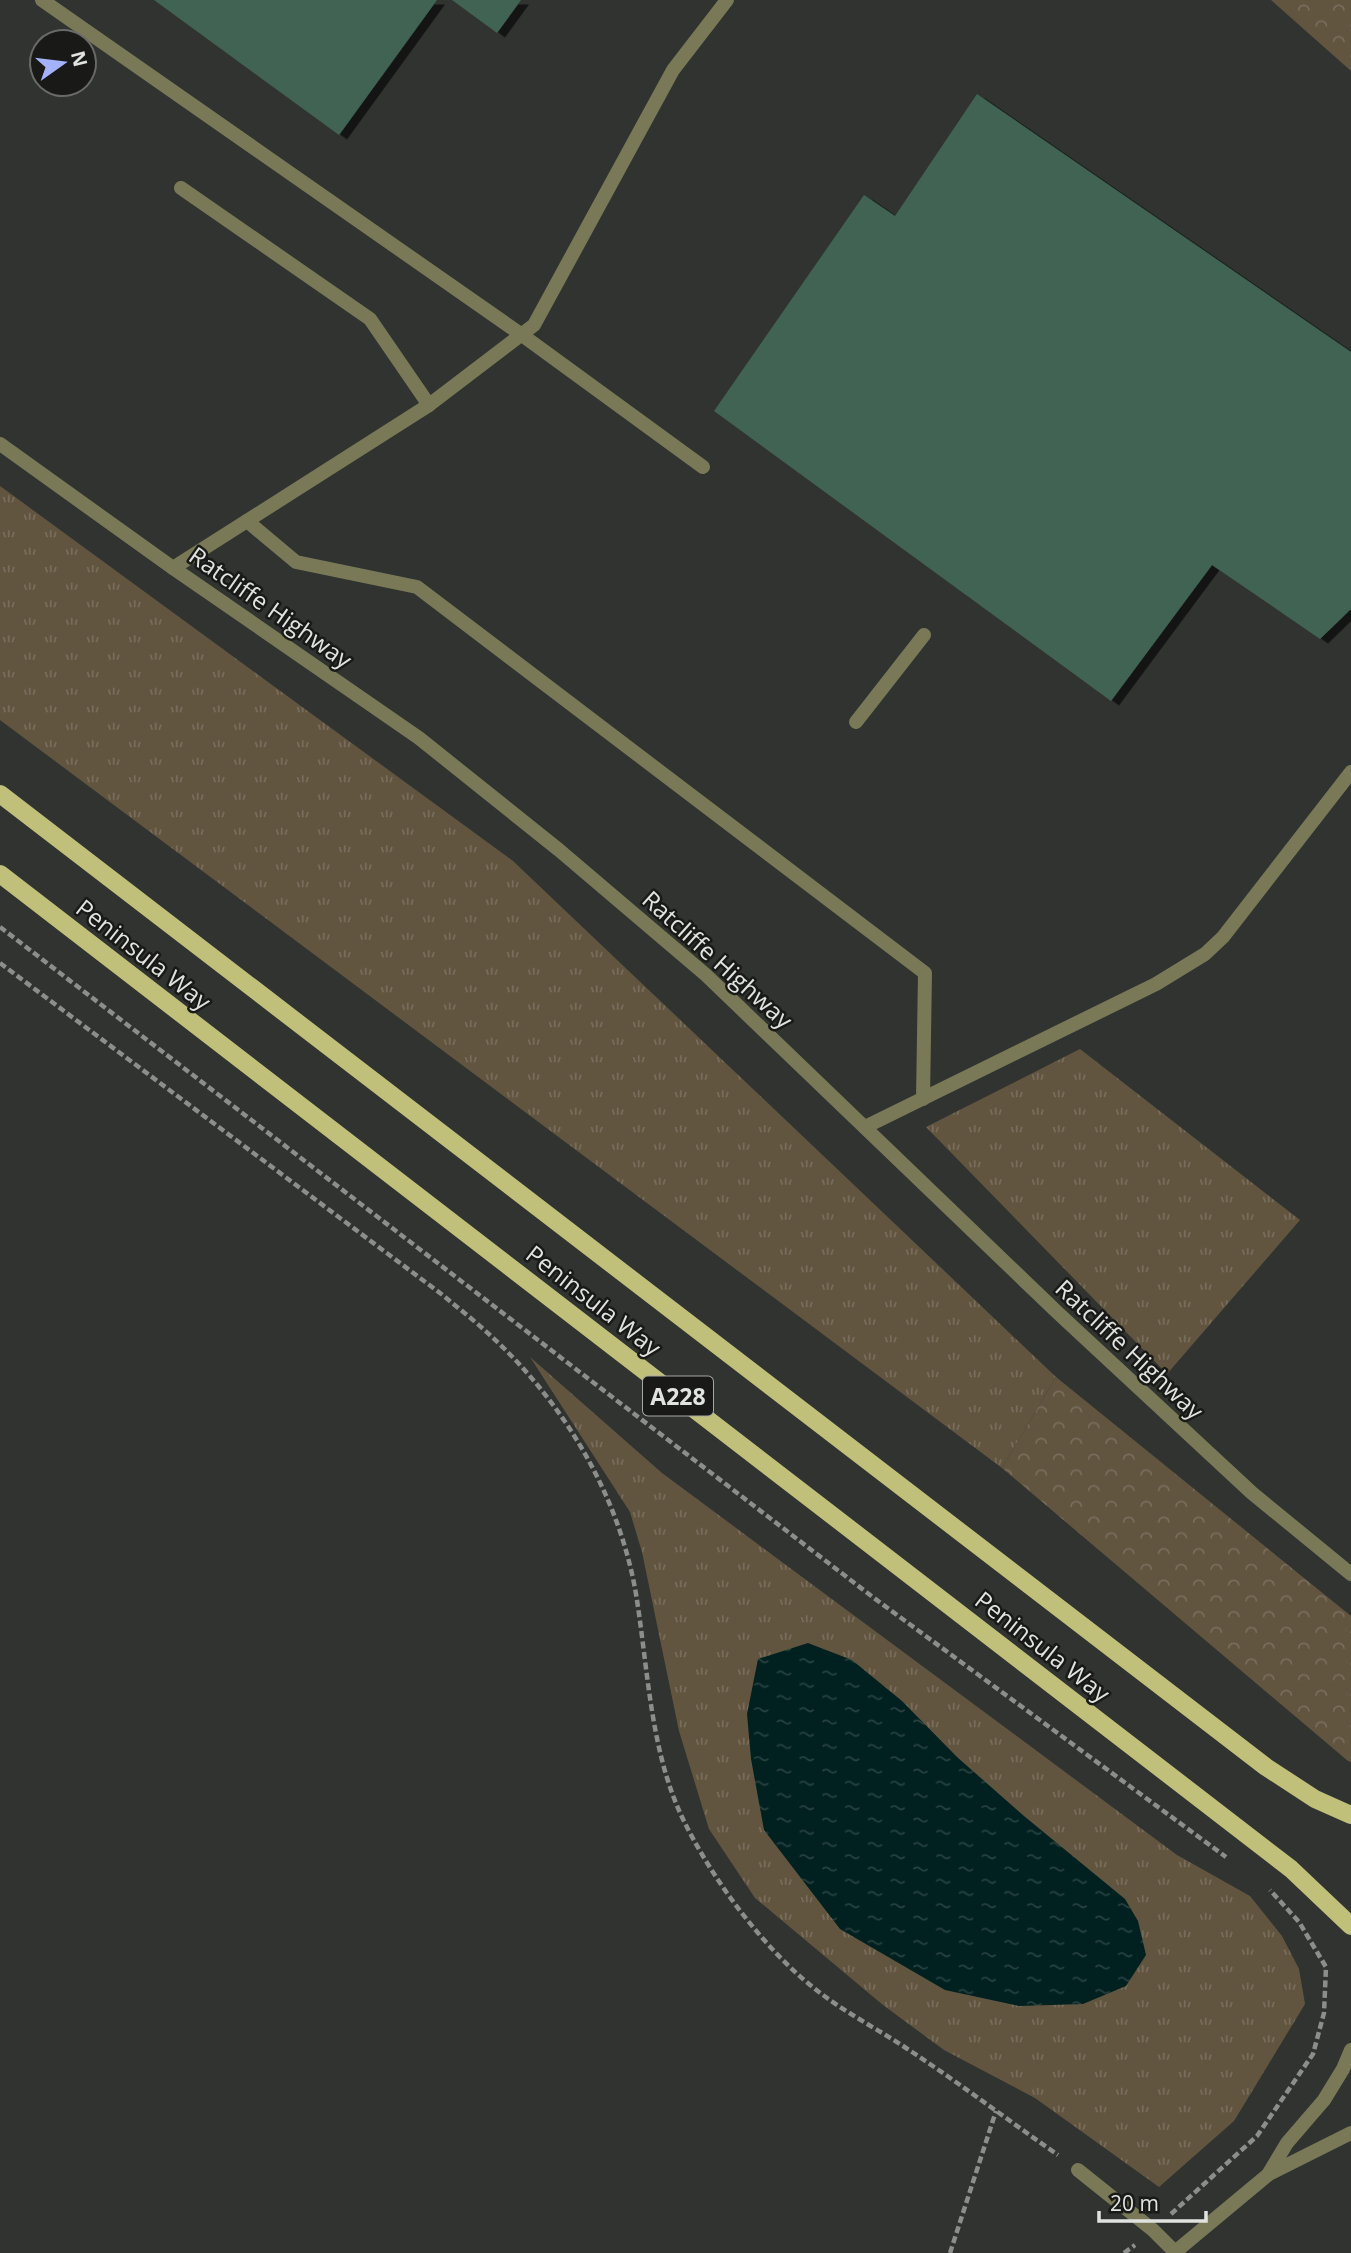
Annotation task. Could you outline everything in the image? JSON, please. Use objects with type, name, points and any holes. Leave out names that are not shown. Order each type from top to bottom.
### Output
[{"type":"main road","name":"Peninsula Way","points":[[0,794],[1256,1759],[1315,1799],[1351,1815]]},
{"type":"main road","name":"Peninsula Way","points":[[0,874],[1291,1868],[1351,1926]]},
{"type":"street","points":[[42,0],[522,335],[703,467]]},
{"type":"street","points":[[173,568],[429,405],[534,326],[673,70],[727,0]]},
{"type":"street","points":[[181,188],[370,319],[429,405]]},
{"type":"street","name":"Ratcliffe Highway","points":[[0,444],[173,568],[419,738],[559,850],[706,975],[1058,1313],[1252,1493],[1351,1574]]},
{"type":"street","points":[[247,521],[296,562],[417,587],[925,973],[923,1099]]},
{"type":"street","points":[[856,722],[924,635]]},
{"type":"street","points":[[865,1127],[1156,985],[1205,954],[1223,936],[1351,772]]},
{"type":"street","points":[[1269,2174],[1287,2143],[1324,2100],[1351,2050]]},
{"type":"street","points":[[1078,2170],[1153,2230],[1175,2253],[1269,2174],[1351,2133]]},
{"type":"path","points":[[0,927],[873,1598],[1233,1862]]},
{"type":"path","points":[[0,963],[440,1293],[492,1336],[523,1369],[566,1422],[587,1456],[604,1493],[619,1531],[635,1590],[655,1727],[664,1768],[681,1816],[738,1906],[793,1971],[824,1996],[912,2051],[1078,2170]]},
{"type":"path","points":[[1124,2253],[1257,2136],[1313,2054],[1324,2013],[1326,1967],[1299,1922],[1267,1887]]},
{"type":"path","points":[[950,2253],[996,2111]]},
{"type":"green space","points":[[1271,0],[1351,0],[1351,71]]},
{"type":"green space","points":[[0,486],[513,861],[1056,1377],[1002,1468],[0,720]]},
{"type":"green space","points":[[1080,1049],[1300,1220],[1167,1374],[926,1127]]},
{"type":"green space","points":[[530,1357],[662,1473],[1177,1855],[1250,1896],[1282,1936],[1299,1969],[1305,2004],[1234,2121],[1159,2187],[1035,2098],[944,2050],[883,2005],[755,1898],[709,1829],[679,1731],[642,1552],[630,1512]]},
{"type":"green space","points":[[1056,1377],[1351,1616],[1351,1762],[1002,1468]]},
{"type":"water","points":[[808,1643],[852,1660],[902,1701],[957,1757],[1024,1816],[1125,1899],[1138,1921],[1146,1955],[1126,1986],[1083,2004],[1019,2006],[945,1990],[840,1929],[764,1830],[751,1759],[747,1714],[758,1659]]},
{"type":"building","points":[[154,0],[437,0],[339,135]]},
{"type":"building","points":[[452,0],[521,0],[497,33]]},
{"type":"building","points":[[977,94],[1351,352],[1351,609],[1320,639],[1212,565],[1111,701],[714,411],[864,195],[895,216]]}]
